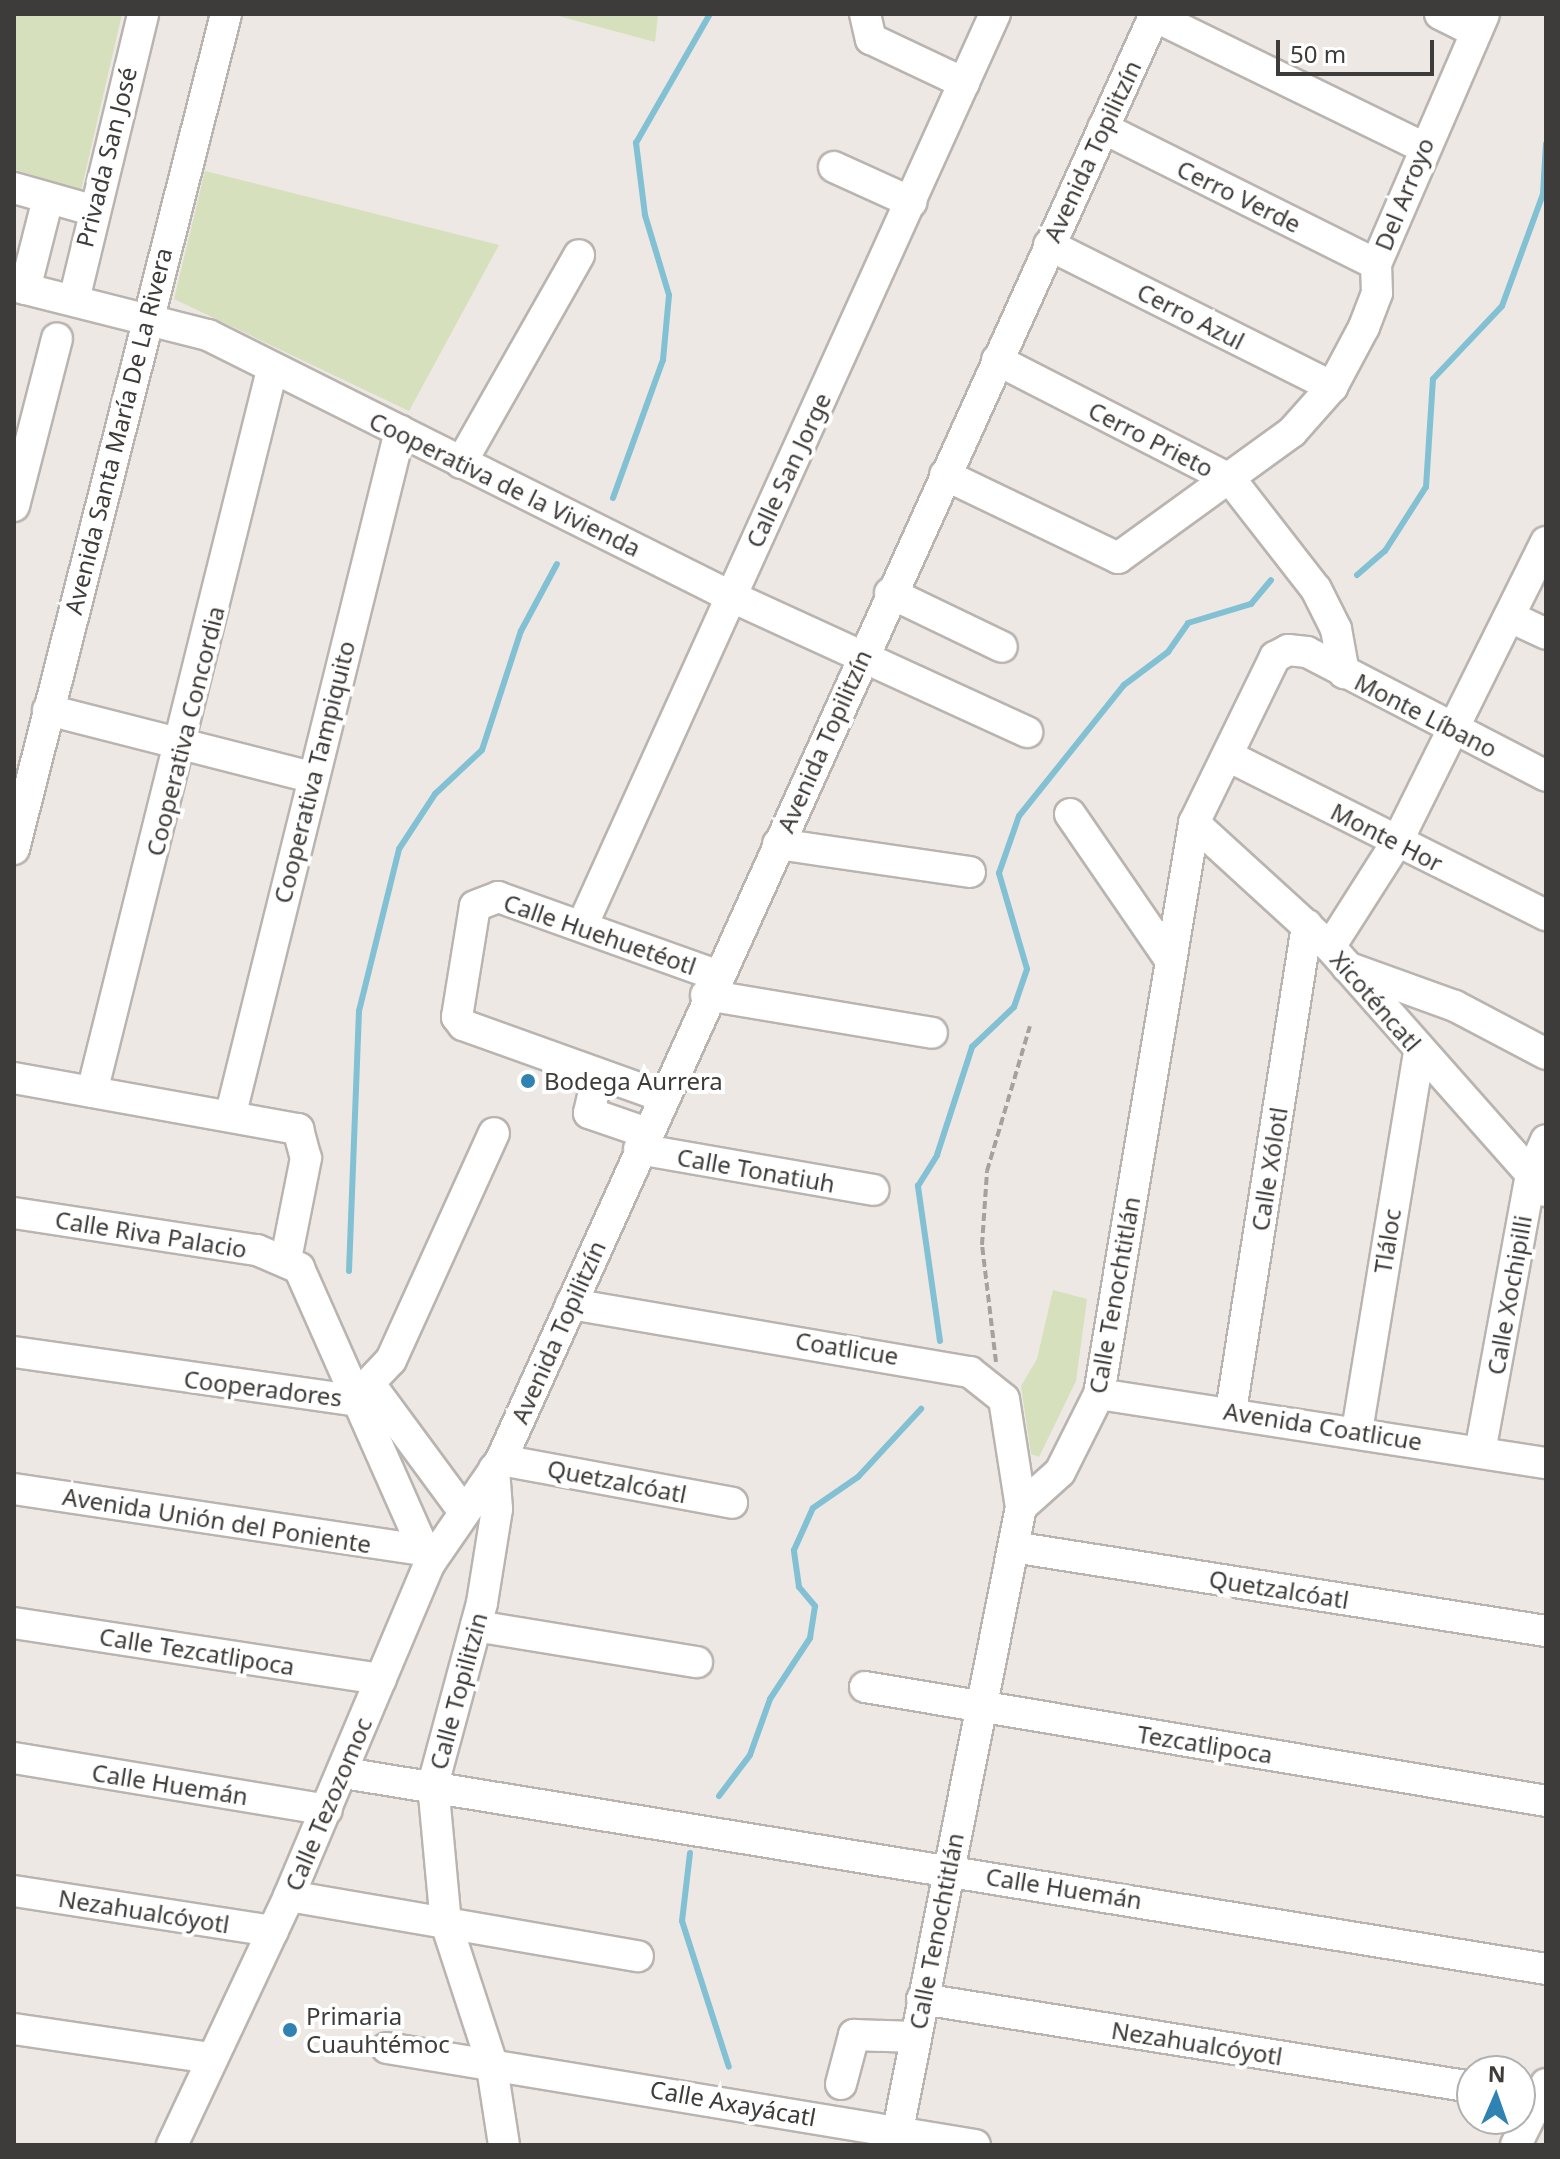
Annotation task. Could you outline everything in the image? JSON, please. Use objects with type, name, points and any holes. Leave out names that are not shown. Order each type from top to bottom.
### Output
[{"type":"street","name":"Privada San José","points":[[74,300],[92,210],[143,14]]},
{"type":"street","name":"Avenida Santa María De La Rivera","points":[[14,849],[146,317],[226,14]]},
{"type":"street","points":[[865,14],[871,39],[964,83]]},
{"type":"street","name":"Calle San Jorge","points":[[582,926],[995,14]]},
{"type":"street","points":[[1440,14],[1480,23]]},
{"type":"street","points":[[1154,15],[1422,147]]},
{"type":"street","name":"Avenida Topilitzín","points":[[498,1464],[711,985],[1154,15]]},
{"type":"street","name":"Del Arroyo","points":[[945,475],[1118,558],[1231,480],[1292,432],[1332,387],[1377,293],[1376,264],[1422,147],[1480,23]]},
{"type":"street","name":"Cerro Verde","points":[[1103,128],[1376,264]]},
{"type":"street","points":[[834,167],[911,202]]},
{"type":"street","points":[[14,188],[92,210]]},
{"type":"street","name":"Privada San José","points":[[19,287],[48,199]]},
{"type":"street","name":"Cerro Azul","points":[[1049,245],[1332,387]]},
{"type":"street","points":[[461,463],[579,255]]},
{"type":"street","name":"Cooperativa de la Vivienda","points":[[19,287],[208,335],[272,370],[861,658]]},
{"type":"street","points":[[14,506],[28,389],[57,338]]},
{"type":"street","name":"Cerro Prieto","points":[[997,360],[1231,480],[1316,589],[1336,629],[1344,673]]},
{"type":"street","name":"Cooperativa Concordia","points":[[92,1092],[182,747],[272,370]]},
{"type":"street","name":"Cooperativa Tampiquito","points":[[231,1113],[311,777],[400,431]]},
{"type":"street","points":[[1546,542],[1337,957],[1455,1006],[1546,1054]]},
{"type":"street","points":[[890,593],[1002,647]]},
{"type":"street","points":[[1510,617],[1546,634]]},
{"type":"street","name":"Monte Líbano","points":[[1307,652],[1453,731],[1546,776]]},
{"type":"street","name":"Calle Tenochtitlán","points":[[896,2138],[1021,1507],[1060,1472],[1099,1394],[1194,823],[1275,657],[1307,652]]},
{"type":"street","points":[[861,658],[1027,732]]},
{"type":"street","points":[[48,710],[182,747],[311,777]]},
{"type":"street","name":"Monte Hor","points":[[1228,756],[1546,915]]},
{"type":"street","points":[[1070,814],[1171,961]]},
{"type":"street","name":"Xicoténcatl","points":[[1194,823],[1307,925],[1538,1182]]},
{"type":"street","points":[[778,844],[970,872]]},
{"type":"street","name":"Calle Huehuetéotl","points":[[598,1074],[468,1029],[457,1017],[475,906],[483,898],[582,926],[711,985],[932,1033]]},
{"type":"street","name":"Calle Xólotl","points":[[1231,1411],[1307,925]]},
{"type":"street","name":"Tláloc","points":[[1357,1431],[1419,1052]]},
{"type":"street","points":[[598,1074],[661,1096]]},
{"type":"street","name":"Calle Tonatiuh","points":[[598,1074],[589,1113],[643,1141],[873,1190]]},
{"type":"street","points":[[14,1078],[231,1113],[288,1125],[304,1136],[286,1259],[316,1292],[363,1393],[425,1557]]},
{"type":"street","name":"Cooperadores","points":[[14,1352],[363,1393],[391,1360],[494,1133]]},
{"type":"street","name":"Calle Xochipilli","points":[[1480,1452],[1546,1140]]},
{"type":"street","name":"Calle Riva Palacio","points":[[14,1213],[286,1259]]},
{"type":"street","name":"Coatlicue","points":[[571,1304],[929,1361],[994,1384]]},
{"type":"street","points":[[994,1384],[1011,1417],[1021,1507]]},
{"type":"street","points":[[363,1393],[464,1512]]},
{"type":"street","name":"Avenida Coatlicue","points":[[1099,1394],[1231,1411],[1546,1463]]},
{"type":"street","name":"Quetzalcóatl","points":[[498,1464],[732,1503]]},
{"type":"street","name":"Calle Tezozomoc","points":[[172,2145],[344,1773],[425,1557],[464,1512],[498,1464]]},
{"type":"street","name":"Calle Topilitzin","points":[[498,1464],[495,1529],[476,1626],[433,1784],[446,1923],[491,2061],[504,2145]]},
{"type":"street","name":"Avenida Unión del Poniente","points":[[14,1489],[425,1557]]},
{"type":"street","name":"Quetzalcóatl","points":[[1013,1547],[1546,1631]]},
{"type":"street","name":"Calle Tezcatlipoca","points":[[14,1623],[381,1679]]},
{"type":"street","points":[[476,1626],[697,1662]]},
{"type":"street","name":"Tezcatlipoca","points":[[865,1687],[1546,1801]]},
{"type":"street","name":"Calle Huemán","points":[[14,1758],[327,1810]]},
{"type":"street","name":"Calle Huemán","points":[[344,1773],[433,1784],[1546,1969]]},
{"type":"street","name":"Nezahualcóyotl","points":[[14,1891],[273,1931]]},
{"type":"street","points":[[289,1896],[638,1956]]},
{"type":"street","name":"Nezahualcóyotl","points":[[922,1999],[1456,2084]]},
{"type":"street","points":[[14,2029],[211,2058]]},
{"type":"street","points":[[841,2084],[854,2035],[915,2037]]},
{"type":"street","name":"Calle Axayácatl","points":[[387,2048],[491,2061],[896,2138],[975,2145]]},
{"type":"street","points":[[1516,2145],[1538,2094]]},
{"type":"path","points":[[994,1384],[998,1332],[982,1245],[987,1171],[1030,1026]]},
{"type":"green space","points":[[14,14],[122,14],[81,191],[14,169]]},
{"type":"green space","points":[[551,14],[658,14],[655,42]]},
{"type":"green space","points":[[205,171],[499,245],[409,411],[174,299]]},
{"type":"green space","points":[[1053,1290],[1087,1299],[1076,1381],[1039,1457],[1031,1454],[1021,1386],[1037,1359]]},
{"type":"waterway","points":[[613,498],[663,360],[669,295],[645,215],[636,143],[710,14]]},
{"type":"waterway","points":[[1357,575],[1385,551],[1426,487],[1433,379],[1502,306],[1543,194],[1546,144]]},
{"type":"waterway","points":[[349,1271],[359,1011],[399,849],[435,794],[482,750],[521,631],[557,564]]},
{"type":"waterway","points":[[940,1341],[918,1186],[937,1155],[972,1047],[1014,1007],[1027,969],[999,873],[1019,816],[1124,685],[1168,652],[1188,623],[1251,604],[1271,580]]},
{"type":"waterway","points":[[719,1796],[750,1755],[770,1699],[810,1638],[815,1606],[799,1587],[794,1550],[813,1508],[858,1477],[921,1409]]},
{"type":"waterway","points":[[690,1853],[682,1921],[729,2067]]},
{"type":"place","name":"Bodega Aurrera","points":[[528,1081]]},
{"type":"place","name":"Primaria Cuauhtémoc","points":[[290,2030]]}]
